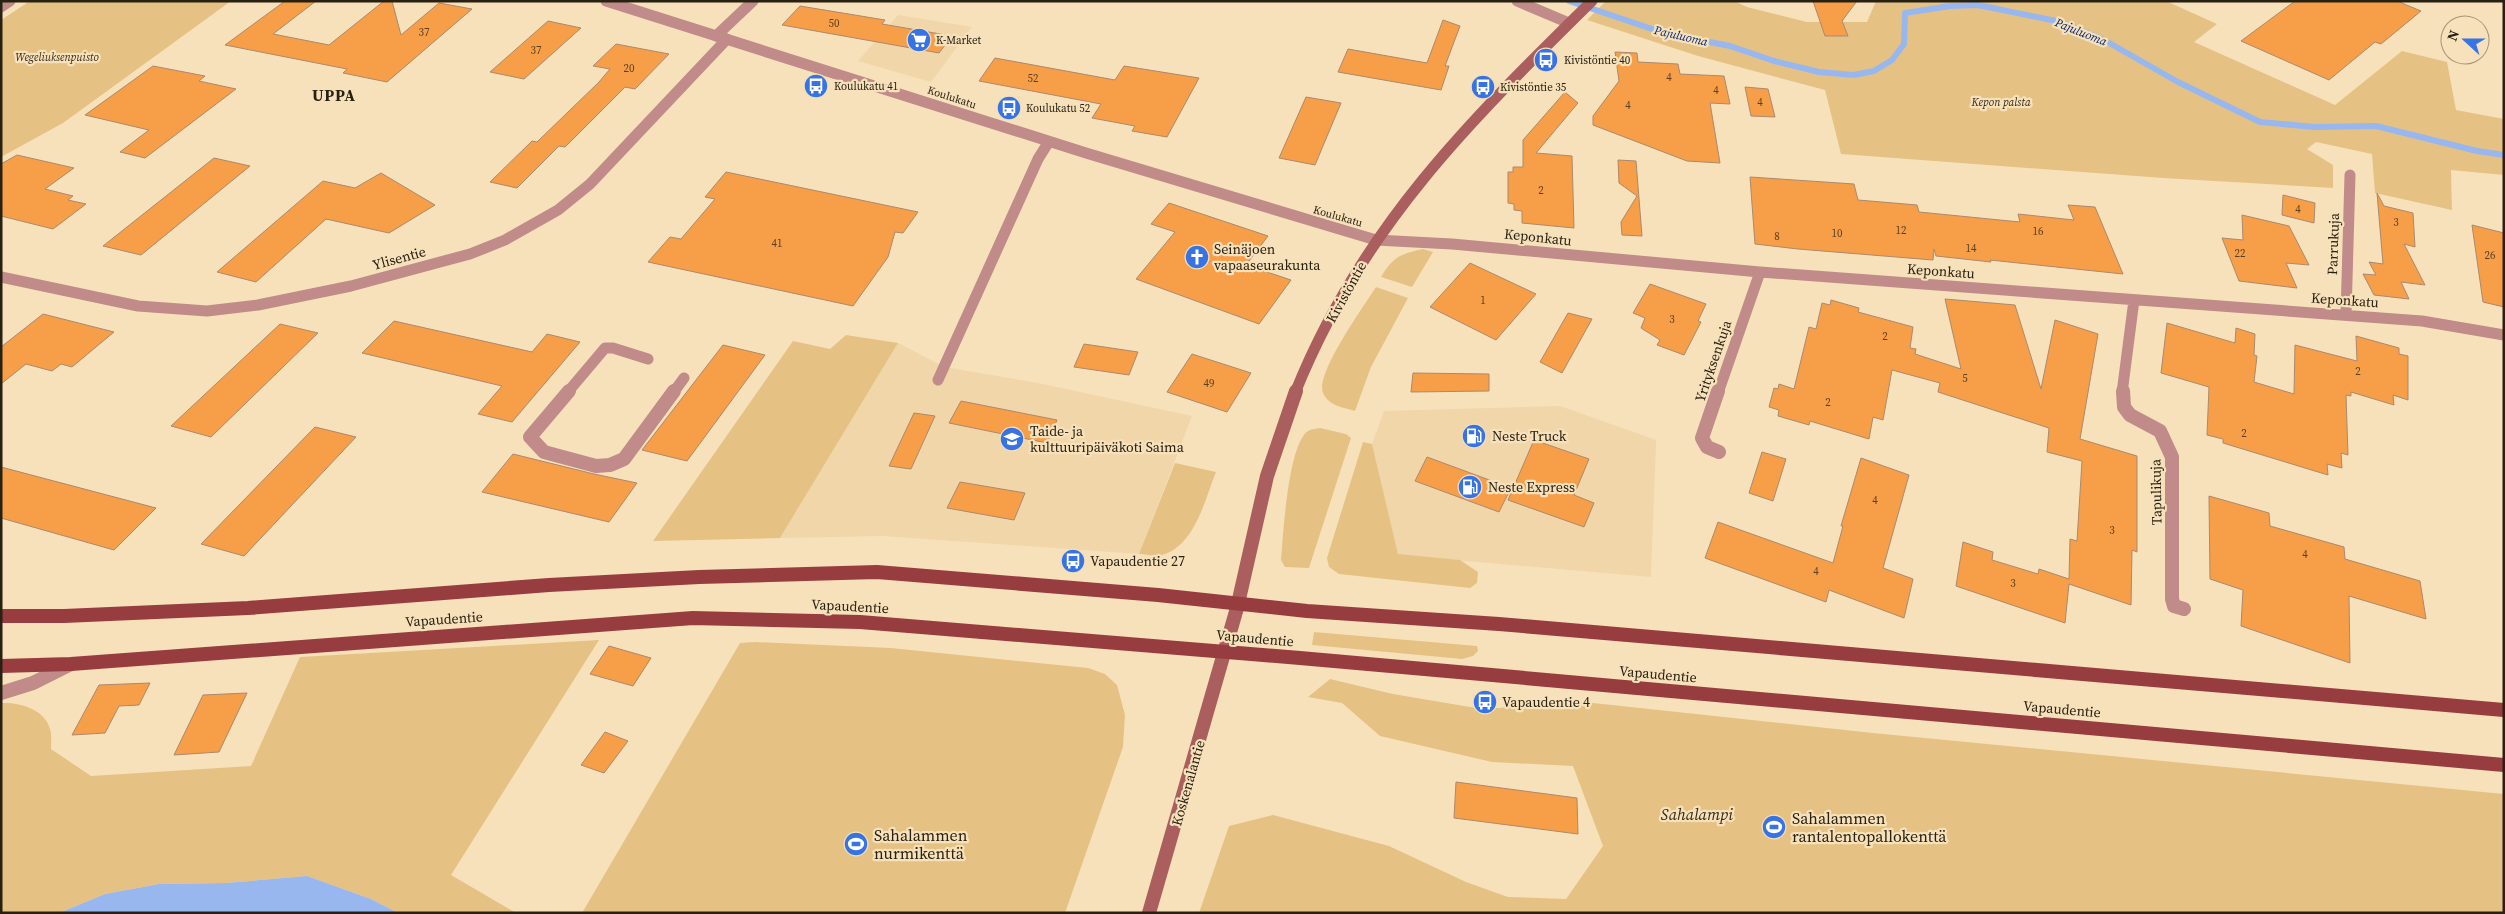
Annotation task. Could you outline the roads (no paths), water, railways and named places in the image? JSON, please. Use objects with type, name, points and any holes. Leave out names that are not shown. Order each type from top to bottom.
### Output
[{"type":"main road","name":"Kivistöntie","points":[[1225,652],[1268,474],[1291,406],[1320,338],[1376,240],[1401,207],[1456,139],[1592,1]]},
{"type":"main road","name":"Vapaudentie","points":[[1,616],[64,616],[248,608],[549,585],[699,577],[877,572],[2504,710]]},
{"type":"main road","name":"Vapaudentie","points":[[1,666],[71,664],[694,618],[860,622],[1225,652],[2504,765]]},
{"type":"main road","name":"Koskenalantie","points":[[1149,913],[1225,652]]},
{"type":"street","points":[[1,7],[10,1]]},
{"type":"street","name":"Koulukatu","points":[[606,1],[940,106],[1048,143],[1376,240]]},
{"type":"street","points":[[716,36],[753,1]]},
{"type":"street","points":[[1517,1],[1569,23]]},
{"type":"street","name":"Ylisentie","points":[[1,276],[138,306],[207,311],[258,305],[351,286],[470,254],[505,240],[558,210],[590,184],[727,39]]},
{"type":"street","points":[[938,380],[1038,159],[1048,143]]},
{"type":"street","name":"Parrukuja","points":[[2346,315],[2350,175]]},
{"type":"street","name":"Keponkatu","points":[[1376,240],[1452,244],[1760,272],[2431,322],[2504,335]]},
{"type":"street","name":"Yrityksenkuja","points":[[1719,452],[1707,448],[1702,438],[1760,272]]},
{"type":"street","name":"Tapulikuja","points":[[2134,300],[2122,396],[2124,407],[2130,415],[2160,431],[2172,458],[2172,599],[2174,606],[2184,609]]},
{"type":"street","points":[[648,359],[614,348],[605,348],[530,437],[544,452],[596,466],[610,465],[624,460],[684,378]]},
{"type":"street","points":[[1,692],[33,683],[71,664]]},
{"type":"water","points":[[307,876],[371,899],[398,913],[59,913],[105,894],[159,884],[226,883]]},
{"type":"waterway","name":"Pajuluoma","points":[[1569,1],[1664,33],[1730,46],[1774,61],[1819,72],[1854,75],[1874,71],[1892,60],[1904,44],[1905,13],[1950,6],[1978,5],[2061,22],[2104,40],[2178,82],[2260,122],[2315,127],[2376,126],[2477,151],[2504,155]]},
{"type":"place","name":"K-Market","points":[[919,40]]},
{"type":"place","name":"Kivistöntie 40","points":[[1546,60]]},
{"type":"place","name":"Koulukatu 41","points":[[816,86]]},
{"type":"place","name":"Kivistöntie 35","points":[[1483,87]]},
{"type":"place","name":"Koulukatu 52","points":[[1009,108]]},
{"type":"place","name":"Seinäjoen vapaaseurakunta","points":[[1197,257]]},
{"type":"place","name":"Neste Truck","points":[[1474,436]]},
{"type":"place","name":"Taide- ja kulttuuripäiväkoti Saima","points":[[1012,439]]},
{"type":"place","name":"Neste Express","points":[[1470,487]]},
{"type":"place","name":"Vapaudentie 27","points":[[1073,561]]},
{"type":"place","name":"Vapaudentie 4","points":[[1485,702]]},
{"type":"place","name":"Sahalammen rantalentopallokenttä","points":[[1774,827]]},
{"type":"place","name":"Sahalammen nurmikenttä","points":[[856,844]]},
{"type":"district","name":"UPPA","points":[[334,95]]},
{"type":"park label","name":"Wegeliuksenpuisto","points":[[57,57]]},
{"type":"park label","name":"Kepon palsta","points":[[2001,102]]},
{"type":"park label","name":"Sahalampi","points":[[1697,814]]}]
